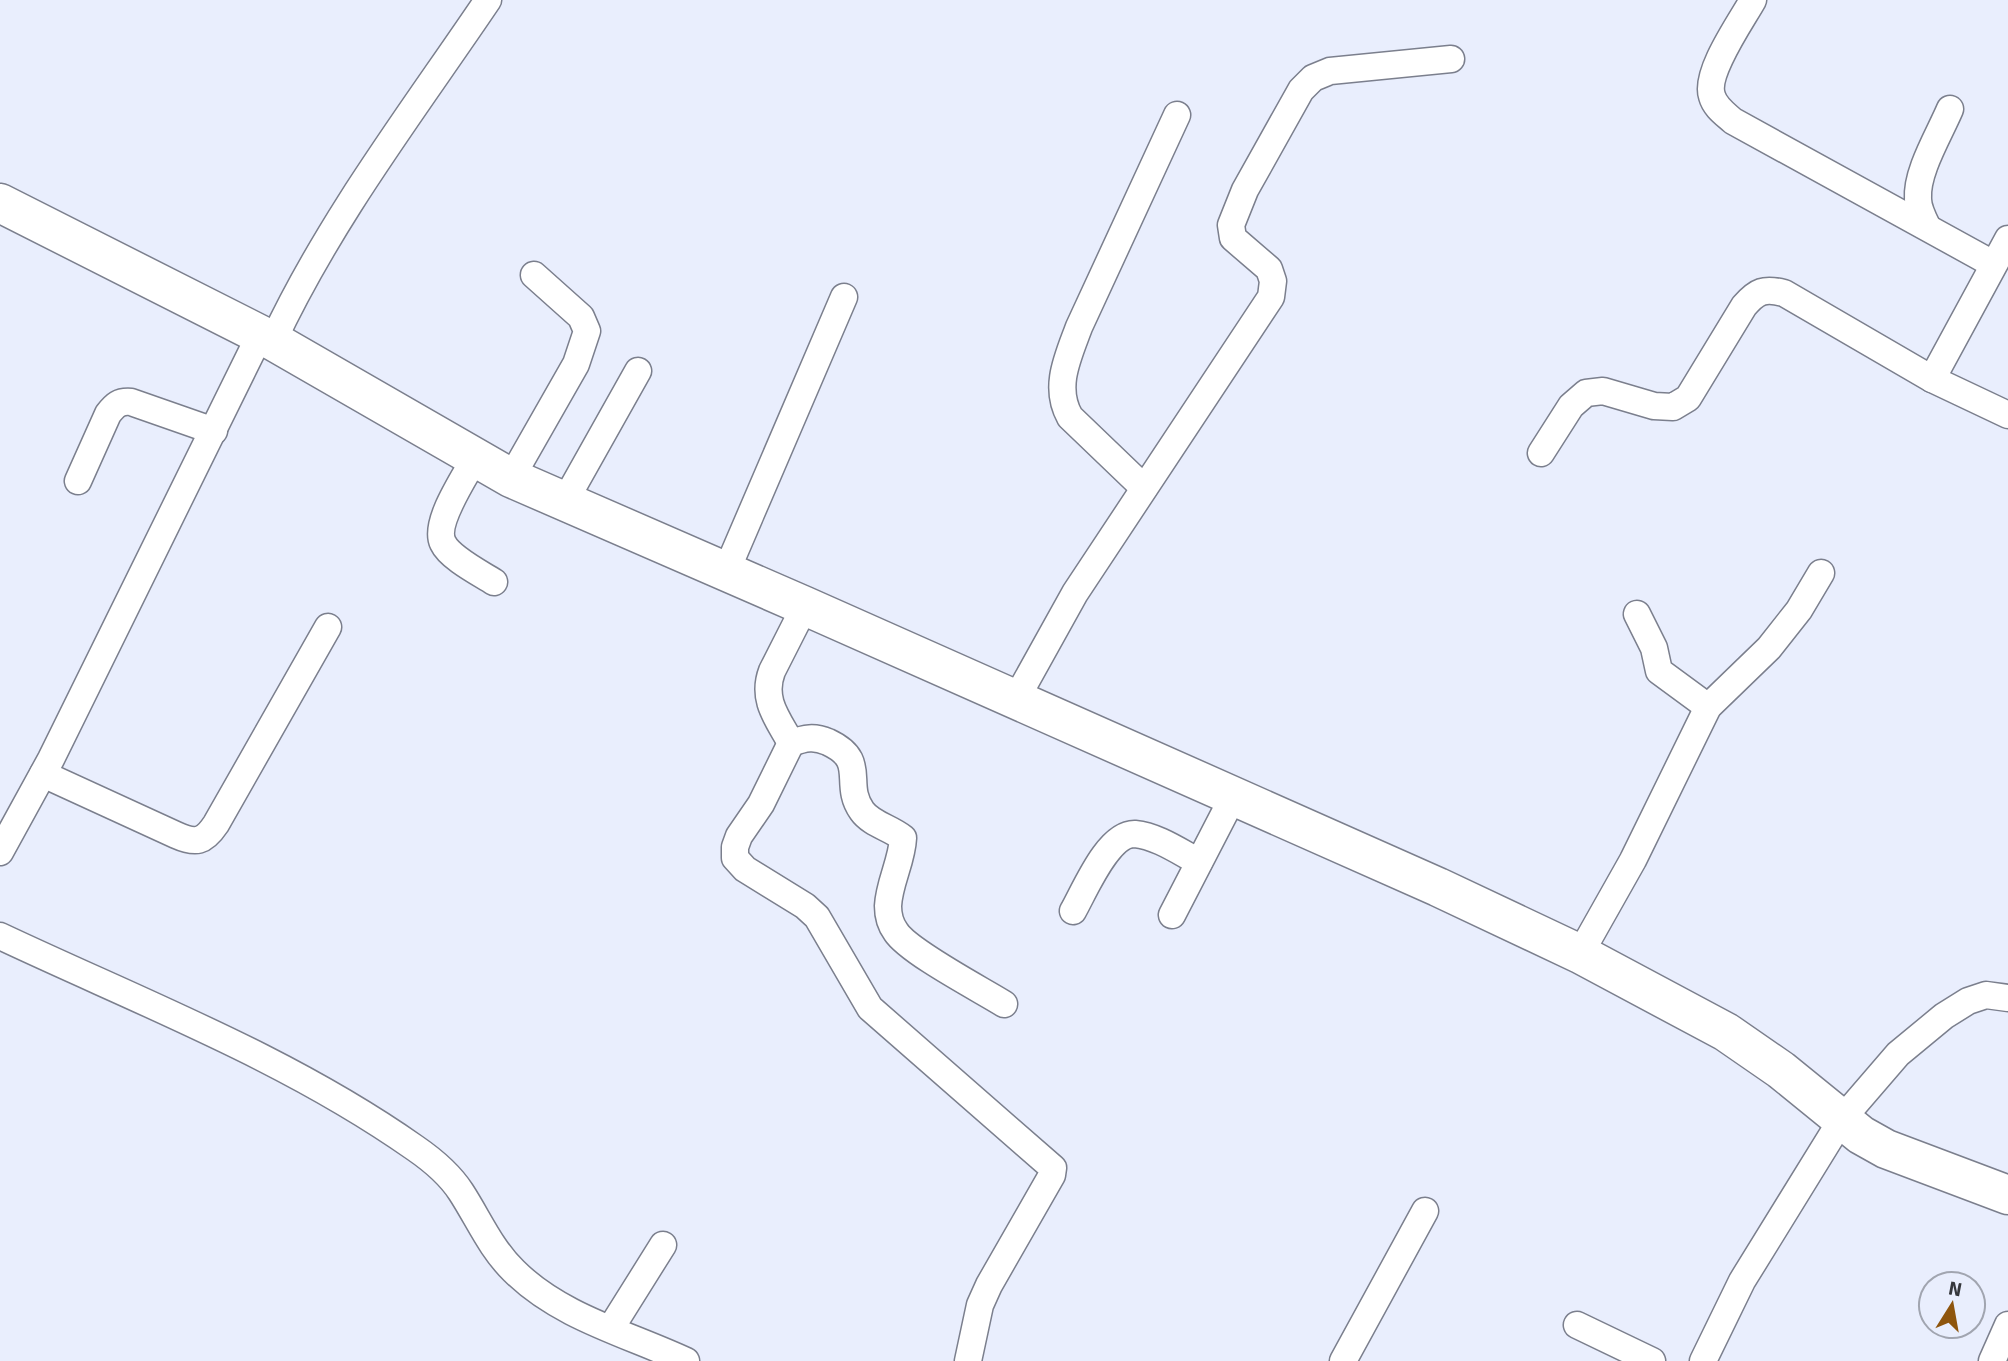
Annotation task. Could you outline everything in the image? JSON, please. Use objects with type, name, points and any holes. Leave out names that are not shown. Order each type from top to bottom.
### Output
[{"type":"highway","points":[[0,203],[58,230],[266,338],[511,478],[1438,887],[1580,954],[1726,1032],[1781,1070],[1861,1135],[1886,1149],[2008,1195]]},
{"type":"street","points":[[0,852],[10,813],[43,774],[214,431],[266,338],[331,232],[488,0]]},
{"type":"street","points":[[1754,0],[1716,67],[1711,93],[1717,107],[1733,121],[1993,264]]},
{"type":"street","points":[[1015,701],[1075,593],[1271,297],[1273,281],[1269,269],[1233,238],[1231,225],[1245,190],[1301,90],[1313,78],[1330,71],[1358,66],[1451,59]]},
{"type":"street","points":[[1927,226],[1917,202],[1918,189],[1922,173],[1950,109]]},
{"type":"street","points":[[1144,488],[1070,417],[1063,405],[1060,389],[1079,327],[1177,115]]},
{"type":"street","points":[[1932,379],[2008,239]]},
{"type":"street","points":[[511,478],[576,363],[587,331],[581,317],[534,275]]},
{"type":"street","points":[[1541,453],[1571,406],[1587,393],[1603,391],[1654,406],[1673,407],[1688,398],[1744,306],[1755,294],[1768,289],[1784,293],[1932,379],[2008,415]]},
{"type":"street","points":[[726,572],[845,297]]},
{"type":"street","points":[[565,501],[638,371]]},
{"type":"street","points":[[78,481],[108,414],[122,401],[131,401],[214,431]]},
{"type":"street","points":[[475,458],[445,514],[440,531],[443,543],[452,554],[494,582]]},
{"type":"street","points":[[1580,954],[1618,889],[1708,708],[1769,648],[1799,610],[1821,573]]},
{"type":"street","points":[[791,743],[768,702],[768,682],[805,606]]},
{"type":"street","points":[[1637,614],[1654,648],[1659,671],[1708,708]]},
{"type":"street","points":[[43,774],[189,841],[201,840],[216,824],[328,627]]},
{"type":"street","points":[[968,1361],[985,1295],[1052,1175],[1053,1168],[875,1014],[862,997],[817,917],[805,906],[745,869],[736,858],[735,847],[739,836],[761,804],[791,743],[815,738],[843,750],[852,764],[855,797],[862,813],[903,838],[902,853],[888,903],[889,919],[896,933],[911,946],[1004,1004]]},
{"type":"street","points":[[1172,915],[1233,797]]},
{"type":"street","points":[[1073,911],[1109,848],[1118,838],[1132,834],[1148,837],[1199,862]]},
{"type":"street","points":[[0,936],[276,1063],[416,1148],[459,1188],[512,1270],[552,1301],[686,1361]]},
{"type":"street","points":[[1703,1361],[1742,1281],[1842,1119],[1898,1054],[1944,1016],[1968,1001],[1986,995],[2008,998]]},
{"type":"street","points":[[1343,1361],[1425,1212]]},
{"type":"street","points":[[611,1328],[663,1245]]},
{"type":"street","points":[[1577,1325],[1652,1361]]},
{"type":"street","points":[[1992,1361],[2008,1325]]}]
